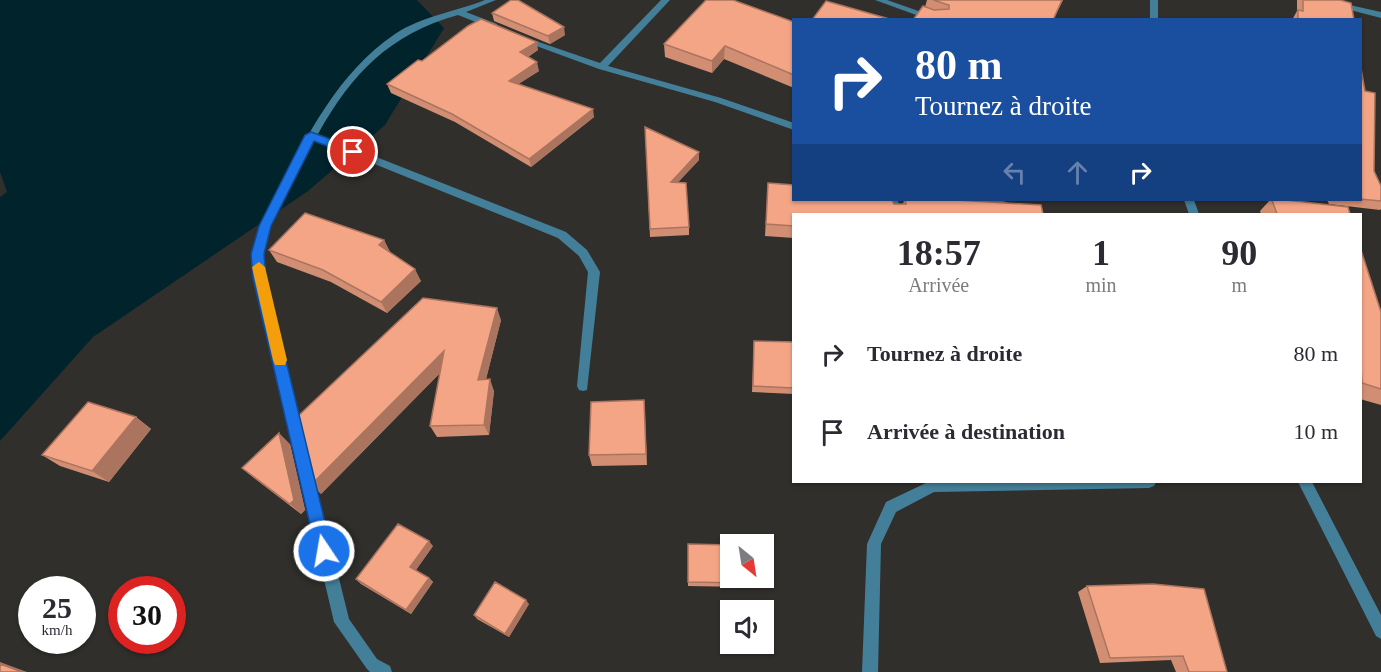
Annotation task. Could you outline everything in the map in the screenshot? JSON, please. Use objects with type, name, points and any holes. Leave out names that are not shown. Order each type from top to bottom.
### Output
[{"type":"street","points":[[384,672],[372,664],[342,622],[339,613],[259,278],[258,254],[265,226],[311,135],[328,107],[365,66],[397,36],[421,23],[492,0]]},
{"type":"street","points":[[602,67],[666,0]]},
{"type":"street","points":[[879,0],[934,18]]},
{"type":"street","points":[[1154,0],[1154,18]]},
{"type":"street","points":[[1316,0],[1381,15]]},
{"type":"street","points":[[459,12],[512,35],[602,67],[717,100],[792,126]]},
{"type":"street","points":[[311,135],[562,235],[583,252],[594,272],[583,386]]},
{"type":"street","points":[[993,201],[1026,213]]},
{"type":"street","points":[[870,672],[874,544],[891,507],[932,484],[1040,483]]},
{"type":"street","points":[[1306,483],[1381,631]]},
{"type":"water","points":[[0,0],[417,0],[444,28],[385,125],[308,191],[93,337],[0,441],[0,197],[7,192],[0,172]]},
{"type":"building","points":[[511,0],[518,0],[564,27],[548,36],[492,13]]},
{"type":"building","points":[[706,0],[733,0],[792,21],[792,74],[725,46],[712,61],[664,44]]},
{"type":"building","points":[[933,0],[1062,0],[1054,18],[914,18],[923,6],[934,10],[949,9],[949,5]]},
{"type":"building","points":[[1303,0],[1340,0],[1351,3],[1354,18],[1298,18],[1298,10],[1303,11]]},
{"type":"building","points":[[826,1],[886,18],[813,18]]},
{"type":"building","points":[[481,19],[537,42],[520,52],[537,62],[509,81],[593,109],[529,159],[452,114],[387,84],[418,60],[422,61],[468,26]]},
{"type":"building","points":[[1362,74],[1365,91],[1375,93],[1374,171],[1381,186],[1381,201],[1362,199]]},
{"type":"building","points":[[645,127],[699,152],[671,182],[686,183],[689,227],[650,229]]},
{"type":"building","points":[[768,183],[792,185],[792,201],[892,201],[894,204],[906,204],[905,201],[973,201],[1041,205],[1043,213],[792,213],[792,226],[766,224]]},
{"type":"building","points":[[1272,201],[1348,207],[1350,213],[1277,213]]},
{"type":"building","points":[[305,213],[384,240],[379,245],[415,269],[381,302],[323,270],[269,250]]},
{"type":"building","points":[[1362,253],[1381,312],[1381,389],[1362,383]]},
{"type":"building","points":[[423,298],[497,308],[478,380],[490,379],[484,425],[430,426],[444,351],[311,485],[295,419]]},
{"type":"building","points":[[754,341],[792,342],[792,388],[753,386]]},
{"type":"building","points":[[644,400],[646,454],[589,455],[591,402]]},
{"type":"building","points":[[88,402],[136,417],[92,471],[42,455]]},
{"type":"building","points":[[279,433],[294,500],[290,504],[242,468]]},
{"type":"building","points":[[398,524],[429,541],[410,567],[429,578],[406,610],[356,579]]},
{"type":"building","points":[[688,544],[720,545],[720,583],[688,582]]},
{"type":"building","points":[[495,582],[526,600],[505,634],[474,615]]},
{"type":"building","points":[[1153,584],[1204,589],[1227,672],[1189,672],[1183,656],[1110,658],[1087,586]]},
{"type":"building","points":[[0,664],[22,672],[0,672]]},
{"type":"slow traffic","points":[[259,267],[259,278],[280,360]]},
{"type":"route","points":[[324,551],[259,278],[258,254],[265,226],[311,135],[353,152]]}]
